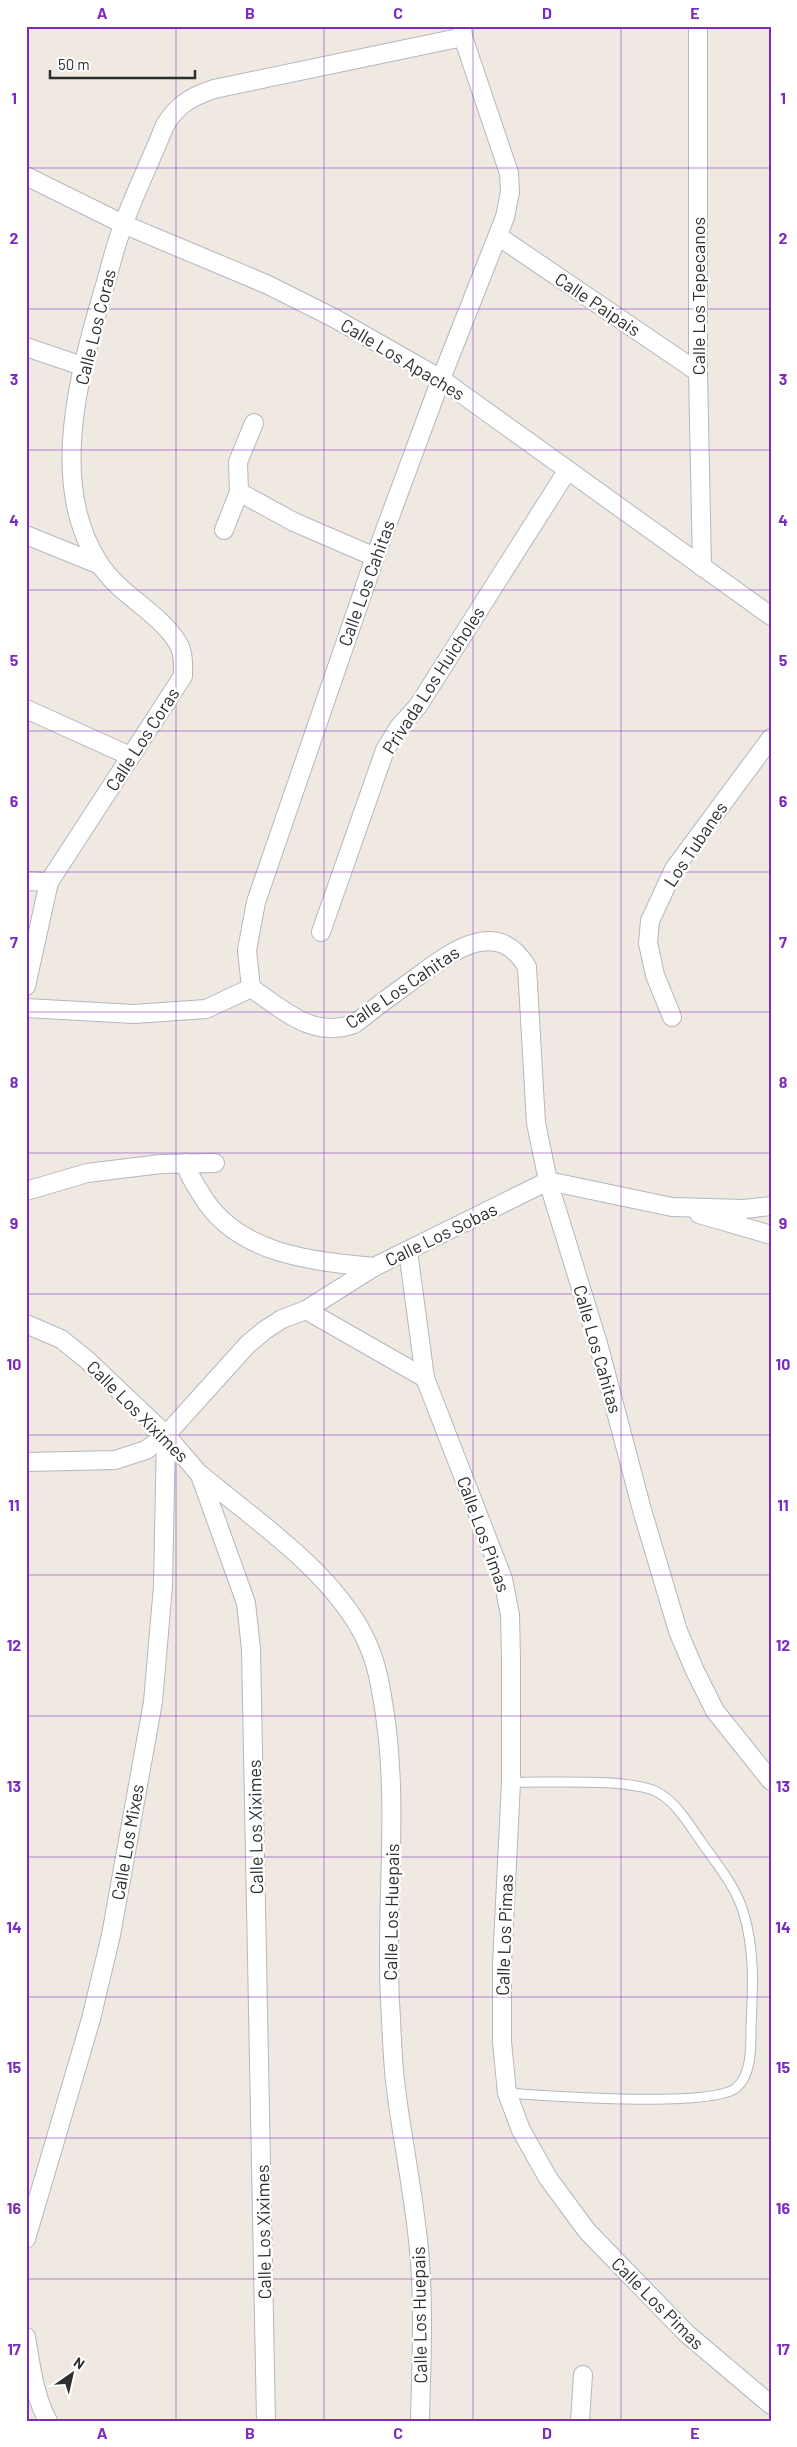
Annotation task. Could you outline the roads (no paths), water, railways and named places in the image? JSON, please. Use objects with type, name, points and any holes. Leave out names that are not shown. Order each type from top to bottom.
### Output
[{"type":"street","name":"Calle Los Tepecanos","points":[[698,26],[698,372],[702,566]]},
{"type":"street","name":"Calle Los Coras","points":[[26,986],[49,882],[85,830],[182,676],[183,660],[179,644],[164,627],[119,588],[100,565],[86,542],[76,513],[72,481],[72,447],[82,366],[123,224],[166,125],[173,112],[184,101],[214,89],[463,32]]},
{"type":"street","name":"Calle Los Cahitas","points":[[463,32],[509,173],[510,192],[505,217],[375,557],[256,902],[247,950],[251,988],[305,1024],[322,1029],[340,1029],[354,1024],[453,950],[472,943],[490,941],[505,945],[519,954],[527,967],[536,1123],[548,1181],[599,1347],[642,1510],[678,1631],[715,1711],[771,1781]]},
{"type":"street","name":"Calle Los Apaches","points":[[26,176],[123,224],[266,284],[334,318],[442,379],[771,616]]},
{"type":"street","name":"Calle Paipais","points":[[498,236],[698,372]]},
{"type":"street","points":[[26,347],[82,366]]},
{"type":"street","points":[[224,530],[239,492],[238,462],[254,423]]},
{"type":"street","name":"Privada Los Huicholes","points":[[320,932],[385,750],[399,727],[418,706],[567,470]]},
{"type":"street","points":[[239,492],[294,522],[375,557]]},
{"type":"street","points":[[26,535],[100,565]]},
{"type":"street","points":[[26,709],[130,756]]},
{"type":"street","name":"Los Tubanes","points":[[672,1017],[655,974],[648,943],[650,921],[674,870],[771,738]]},
{"type":"street","points":[[26,881],[49,882]]},
{"type":"street","points":[[26,1008],[134,1014],[206,1008],[251,988]]},
{"type":"street","points":[[26,1191],[87,1173],[186,1163],[215,1163]]},
{"type":"street","points":[[186,1163],[188,1172],[210,1209],[237,1234],[273,1251],[321,1262],[374,1267]]},
{"type":"street","points":[[548,1181],[672,1206],[771,1235]]},
{"type":"street","name":"Calle Los Sobas","points":[[26,1462],[116,1460],[146,1450],[166,1435],[248,1344],[282,1319],[306,1310],[374,1267],[548,1181]]},
{"type":"street","points":[[672,1206],[744,1210],[771,1206]]},
{"type":"street","name":"Calle Los Pimas","points":[[408,1251],[425,1378],[503,1579],[510,1632],[511,1782],[502,1964],[502,2042],[507,2093],[521,2130],[548,2178],[587,2231],[687,2334],[771,2404]]},
{"type":"street","points":[[306,1310],[425,1378]]},
{"type":"street","name":"Calle Los Xiximes","points":[[26,1324],[61,1339],[166,1435],[200,1475],[239,1580],[249,1625],[266,2421]]},
{"type":"street","name":"Calle Los Mixes","points":[[26,2239],[91,2019],[111,1935],[153,1702],[162,1586],[166,1435]]},
{"type":"street","name":"Calle Los Huepais","points":[[200,1475],[316,1571],[350,1610],[365,1638],[379,1674],[390,1753],[392,1838],[388,1911],[390,1998],[396,2087],[420,2260],[423,2324],[420,2421]]},
{"type":"street","points":[[26,2337],[34,2384],[42,2411],[48,2421]]},
{"type":"street","points":[[580,2421],[583,2375]]},
{"type":"lane","points":[[507,2093],[557,2098],[687,2098],[714,2097],[736,2088],[746,2072],[751,2044],[753,1964],[743,1910],[723,1872],[671,1802],[657,1792],[636,1786],[511,1782]]}]
